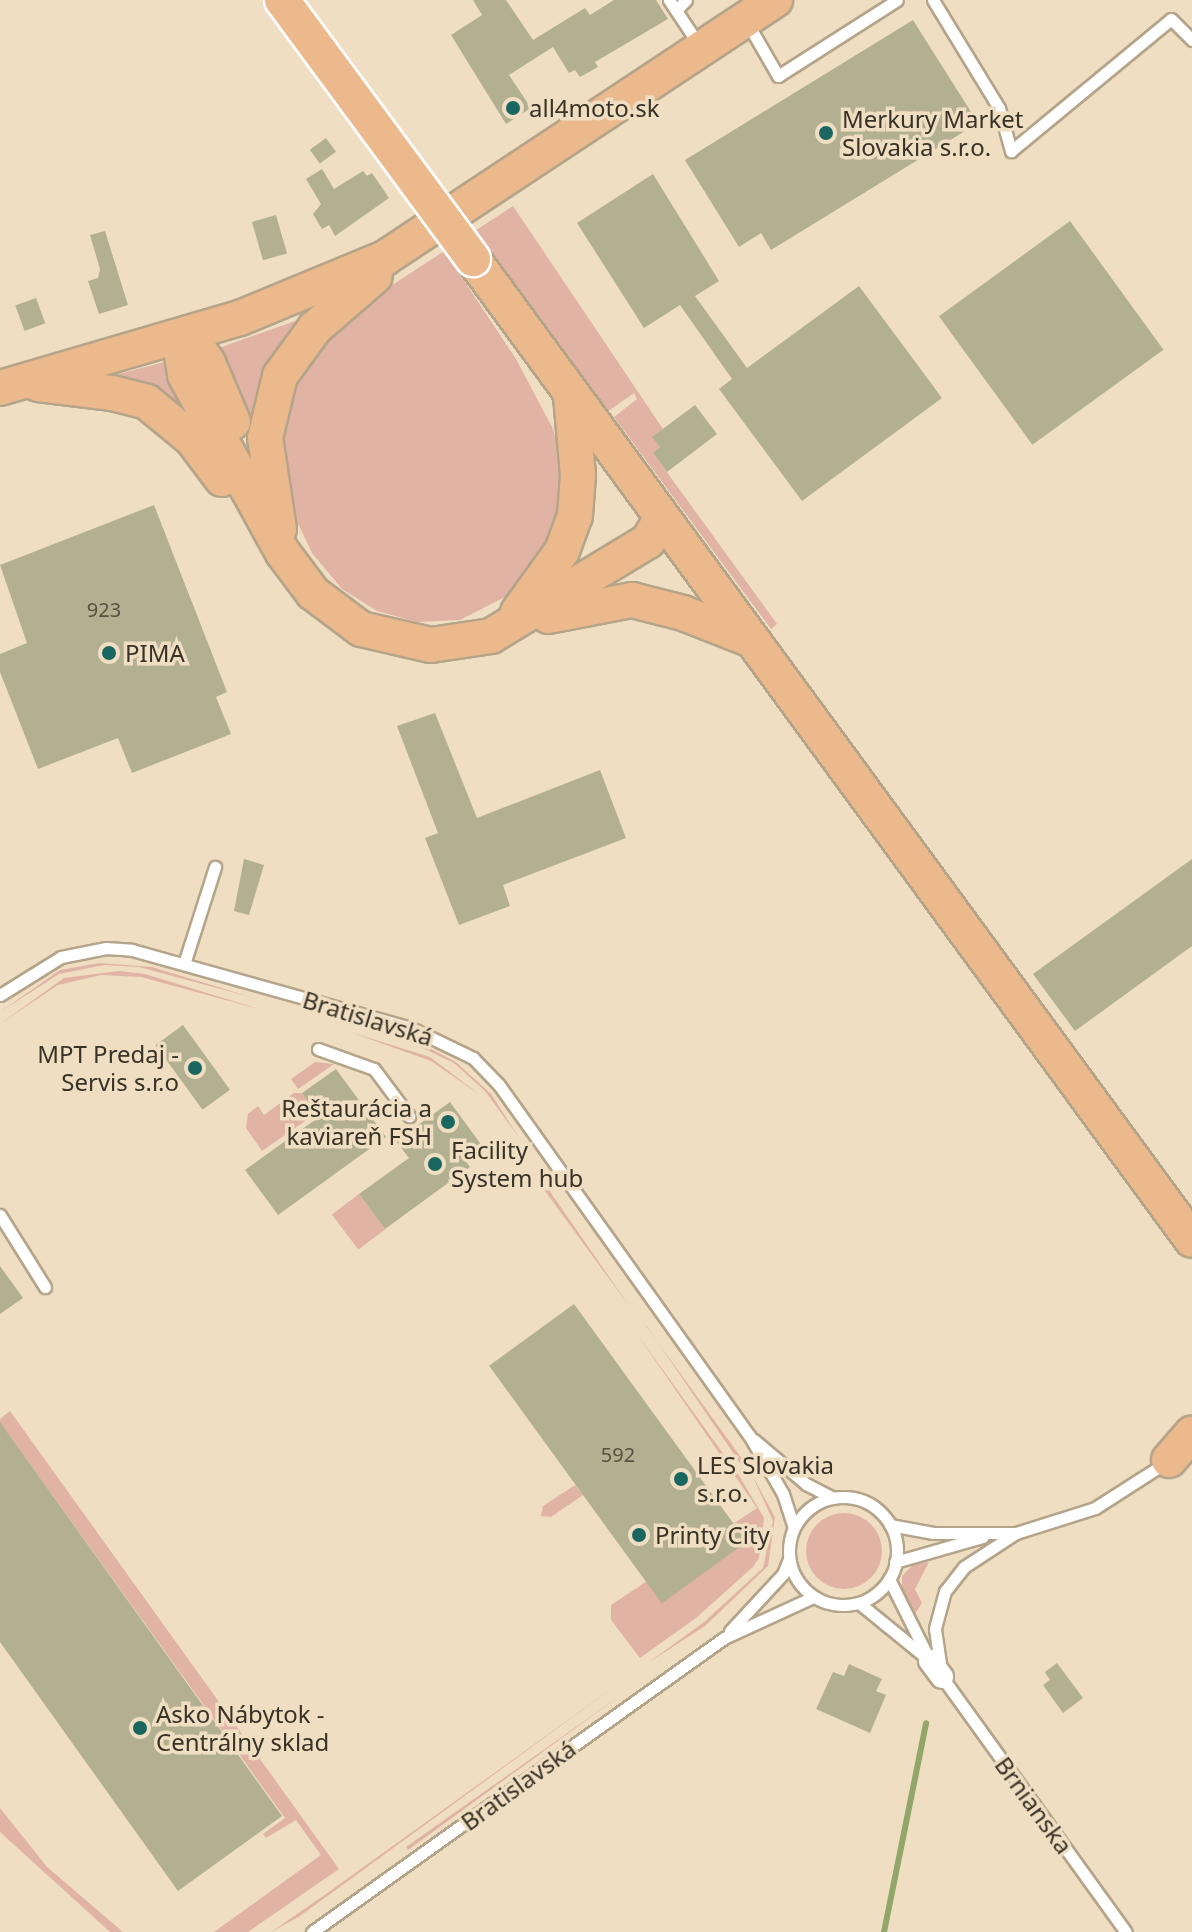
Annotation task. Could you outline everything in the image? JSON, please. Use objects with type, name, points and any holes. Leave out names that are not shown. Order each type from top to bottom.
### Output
[{"type":"main road","points":[[282,0],[1192,1240]]},
{"type":"main road","points":[[283,553],[265,438],[280,376],[315,328],[409,245],[775,0]]},
{"type":"main road","points":[[10,385],[189,334],[301,296],[409,245]]},
{"type":"main road","points":[[189,334],[182,355],[185,375],[283,553]]},
{"type":"main road","points":[[10,385],[112,393],[147,402],[192,439],[244,510],[328,608],[377,635],[410,643],[452,644],[577,607],[632,600],[683,613],[749,639]]},
{"type":"main road","points":[[506,629],[553,566],[575,516],[578,475],[571,397]]},
{"type":"main road","points":[[506,629],[635,523],[662,518]]},
{"type":"main road","points":[[1180,1455],[1192,1434]]},
{"type":"lane","points":[[686,0],[673,5],[701,49]]},
{"type":"lane","points":[[745,20],[778,76],[897,0]]},
{"type":"lane","points":[[933,0],[999,108],[1011,151],[1171,19],[1192,40]]},
{"type":"lane","points":[[184,964],[215,867]]},
{"type":"lane","name":"Bratislavská","points":[[0,995],[33,972],[82,951],[132,950],[411,1028],[473,1058],[499,1085],[749,1435]]},
{"type":"lane","points":[[318,1049],[374,1069],[409,1116]]},
{"type":"lane","points":[[0,1215],[45,1287]]},
{"type":"lane","points":[[749,1435],[806,1484],[834,1498],[871,1505],[890,1525],[895,1562],[889,1579],[859,1603],[835,1605],[813,1597],[793,1573],[789,1559]]},
{"type":"lane","points":[[724,1638],[783,1574],[789,1559],[794,1527],[783,1494],[749,1435]]},
{"type":"lane","points":[[895,1562],[988,1536],[1016,1533],[1095,1508],[1180,1455]]},
{"type":"lane","points":[[794,1527],[818,1504],[834,1498]]},
{"type":"lane","points":[[890,1525],[988,1536]]},
{"type":"lane","points":[[936,1669],[935,1629],[945,1591],[964,1567],[1016,1533]]},
{"type":"lane","points":[[889,1579],[936,1669]]},
{"type":"lane","points":[[724,1638],[813,1597]]},
{"type":"lane","points":[[859,1603],[936,1669]]},
{"type":"lane","name":"Bratislavská","points":[[312,1932],[724,1638]]},
{"type":"lane","name":"Brnianska","points":[[936,1669],[1126,1932]]},
{"type":"shaded area","points":[[513,206],[663,429],[653,437],[660,447],[653,453],[777,624],[771,629],[614,417],[637,399],[634,393],[604,414],[489,248],[457,270],[516,359],[553,429],[563,462],[558,529],[515,592],[460,620],[417,622],[377,611],[342,589],[312,553],[294,515],[275,449],[296,367],[377,295]]},
{"type":"shaded area","points":[[298,320],[266,370],[249,439],[213,350]]},
{"type":"shaded area","points":[[168,361],[211,440],[108,377]]},
{"type":"shaded area","points":[[100,963],[152,967],[254,998],[139,967],[104,965],[59,974],[0,1012],[60,970]]},
{"type":"shaded area","points":[[119,971],[145,974],[259,1009],[141,977],[101,975],[58,985],[0,1024],[64,978]]},
{"type":"shaded area","points":[[352,1025],[419,1043],[456,1062],[491,1094],[520,1139],[485,1091],[454,1063],[410,1042]]},
{"type":"shaded area","points":[[350,1032],[430,1057],[480,1095],[431,1061]]},
{"type":"shaded area","points":[[315,1062],[334,1064],[298,1089],[291,1079]]},
{"type":"shaded area","points":[[294,1093],[302,1093],[311,1106],[300,1114],[305,1121],[262,1151],[246,1128],[248,1114],[258,1106],[264,1115]]},
{"type":"shaded area","points":[[537,1180],[542,1180],[632,1310]]},
{"type":"shaded area","points":[[359,1194],[385,1229],[358,1250],[332,1214]]},
{"type":"shaded area","points":[[637,1334],[740,1477],[764,1518],[759,1558],[753,1567],[696,1618],[640,1658],[611,1620],[611,1605],[757,1508]]},
{"type":"shaded area","points":[[657,1342],[748,1467],[744,1469]]},
{"type":"shaded area","points":[[10,1411],[339,1869],[248,1932],[214,1932],[321,1855],[296,1820],[266,1838],[263,1834],[285,1818],[7,1432],[0,1436],[0,1419]]},
{"type":"shaded area","points":[[752,1475],[775,1517],[768,1566],[705,1626],[648,1663],[704,1622],[763,1568],[773,1521]]},
{"type":"shaded area","points":[[575,1485],[583,1495],[551,1517],[541,1516],[543,1506]]},
{"type":"shaded area","points":[[844,1513],[858,1516],[871,1524],[879,1537],[882,1551],[879,1565],[871,1578],[858,1586],[844,1589],[830,1586],[817,1578],[809,1565],[806,1551],[809,1537],[817,1524],[830,1516]]},
{"type":"shaded area","points":[[929,1562],[915,1589],[922,1603],[915,1614],[902,1593],[902,1576],[913,1565]]},
{"type":"shaded area","points":[[625,1679],[300,1916],[271,1932],[326,1894]]},
{"type":"shaded area","points":[[621,1695],[408,1850],[406,1847]]},
{"type":"shaded area","points":[[0,1808],[47,1867],[123,1932],[110,1932],[0,1832]]},
{"type":"building","points":[[473,0],[506,0],[533,40],[585,8],[590,15],[614,0],[656,0],[668,19],[595,62],[598,67],[580,77],[575,70],[569,73],[553,47],[509,75],[531,108],[506,124],[451,35],[482,15]]},
{"type":"building","name":"Merkury Market Slovakia s.r.o.","points":[[913,20],[978,123],[771,250],[761,233],[739,247],[685,160]]},
{"type":"building","points":[[326,138],[336,152],[320,164],[310,150]]},
{"type":"building","points":[[322,169],[334,189],[363,171],[367,176],[372,173],[389,198],[335,236],[329,225],[322,229],[313,214],[321,204],[306,179]]},
{"type":"building","points":[[653,174],[719,281],[695,296],[747,368],[859,286],[942,398],[802,501],[719,389],[732,379],[680,305],[644,328],[577,223]]},
{"type":"building","points":[[276,215],[287,253],[263,260],[252,222]]},
{"type":"building","points":[[1070,221],[1163,350],[1032,445],[939,316]]},
{"type":"building","points":[[105,231],[128,305],[99,314],[88,281],[98,278],[100,269],[90,235]]},
{"type":"building","points":[[36,298],[45,323],[25,331],[15,306]]},
{"type":"building","points":[[695,405],[717,434],[667,472],[653,453],[660,447],[652,437]]},
{"type":"building","points":[[154,505],[227,692],[216,697],[231,734],[132,773],[118,738],[38,769],[0,672],[0,654],[27,643],[0,565]]},
{"type":"building","points":[[435,713],[477,818],[600,770],[626,838],[503,885],[510,906],[459,925],[425,838],[438,833],[397,726]]},
{"type":"building","points":[[244,859],[264,865],[249,915],[234,911]]},
{"type":"building","points":[[1192,859],[1192,946],[1075,1031],[1033,974]]},
{"type":"building","points":[[183,1025],[230,1090],[203,1110],[155,1045]]},
{"type":"building","points":[[336,1069],[386,1137],[278,1215],[245,1170],[319,1117],[302,1093]]},
{"type":"building","name":"Facility System hub","points":[[450,1102],[483,1147],[465,1160],[470,1167],[385,1229],[359,1194],[409,1158],[396,1141]]},
{"type":"building","points":[[0,1266],[23,1298],[0,1314]]},
{"type":"building","points":[[574,1304],[747,1542],[662,1604],[489,1366]]},
{"type":"building","name":"Asko Nábytok - Centrálny sklad","points":[[0,1422],[282,1816],[178,1891],[0,1642]]},
{"type":"building","points":[[1057,1663],[1083,1698],[1063,1713],[1043,1685],[1050,1680],[1045,1672]]},
{"type":"building","points":[[849,1664],[882,1679],[876,1691],[886,1695],[870,1733],[816,1709],[833,1672],[844,1676]]},
{"type":"waterway","points":[[884,1932],[926,1723]]},
{"type":"place","name":"all4moto.sk","points":[[513,108]]},
{"type":"place","name":"Merkury Market Slovakia s.r.o.","points":[[826,133]]},
{"type":"place","name":"PIMA","points":[[109,653]]},
{"type":"place","name":"MPT Predaj - Servis s.r.o","points":[[195,1068]]},
{"type":"place","name":"Reštaurácia a kaviareň FSH","points":[[448,1122]]},
{"type":"place","name":"Facility System hub","points":[[435,1164]]},
{"type":"place","name":"LES Slovakia s.r.o.","points":[[681,1479]]},
{"type":"place","name":"Printy City","points":[[639,1535]]},
{"type":"place","name":"Asko Nábytok - Centrálny sklad","points":[[140,1728]]}]
